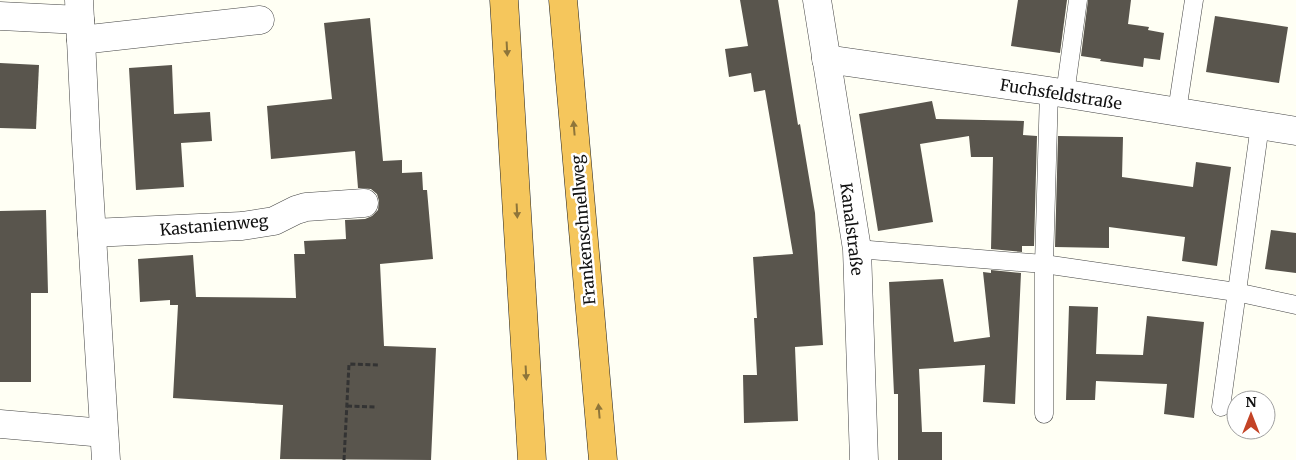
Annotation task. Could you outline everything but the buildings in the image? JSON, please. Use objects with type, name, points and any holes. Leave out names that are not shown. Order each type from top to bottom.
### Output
[{"type":"highway","points":[[504,0],[532,460]]},
{"type":"highway","name":"Frankenschnellweg","points":[[563,0],[603,460]]},
{"type":"street","name":"Kanalstraße","points":[[817,0],[857,249],[864,460]]},
{"type":"street","points":[[0,16],[80,20],[260,20]]},
{"type":"street","points":[[80,20],[106,460]]},
{"type":"street","name":"Fuchsfeldstraße","points":[[826,59],[1177,111],[1296,131]]},
{"type":"street","name":"Kastanienweg","points":[[92,233],[242,226],[274,221],[306,207],[364,203]]},
{"type":"street","points":[[0,424],[104,433]]},
{"type":"lane","points":[[1044,414],[1044,264],[1057,93],[1078,0]]},
{"type":"lane","points":[[1177,111],[1194,0]]},
{"type":"lane","points":[[1221,407],[1260,125]]},
{"type":"lane","points":[[857,249],[1044,264],[1236,292],[1296,305]]},
{"type":"path","points":[[344,460],[349,364],[380,365]]},
{"type":"path","points":[[347,406],[377,407]]}]
